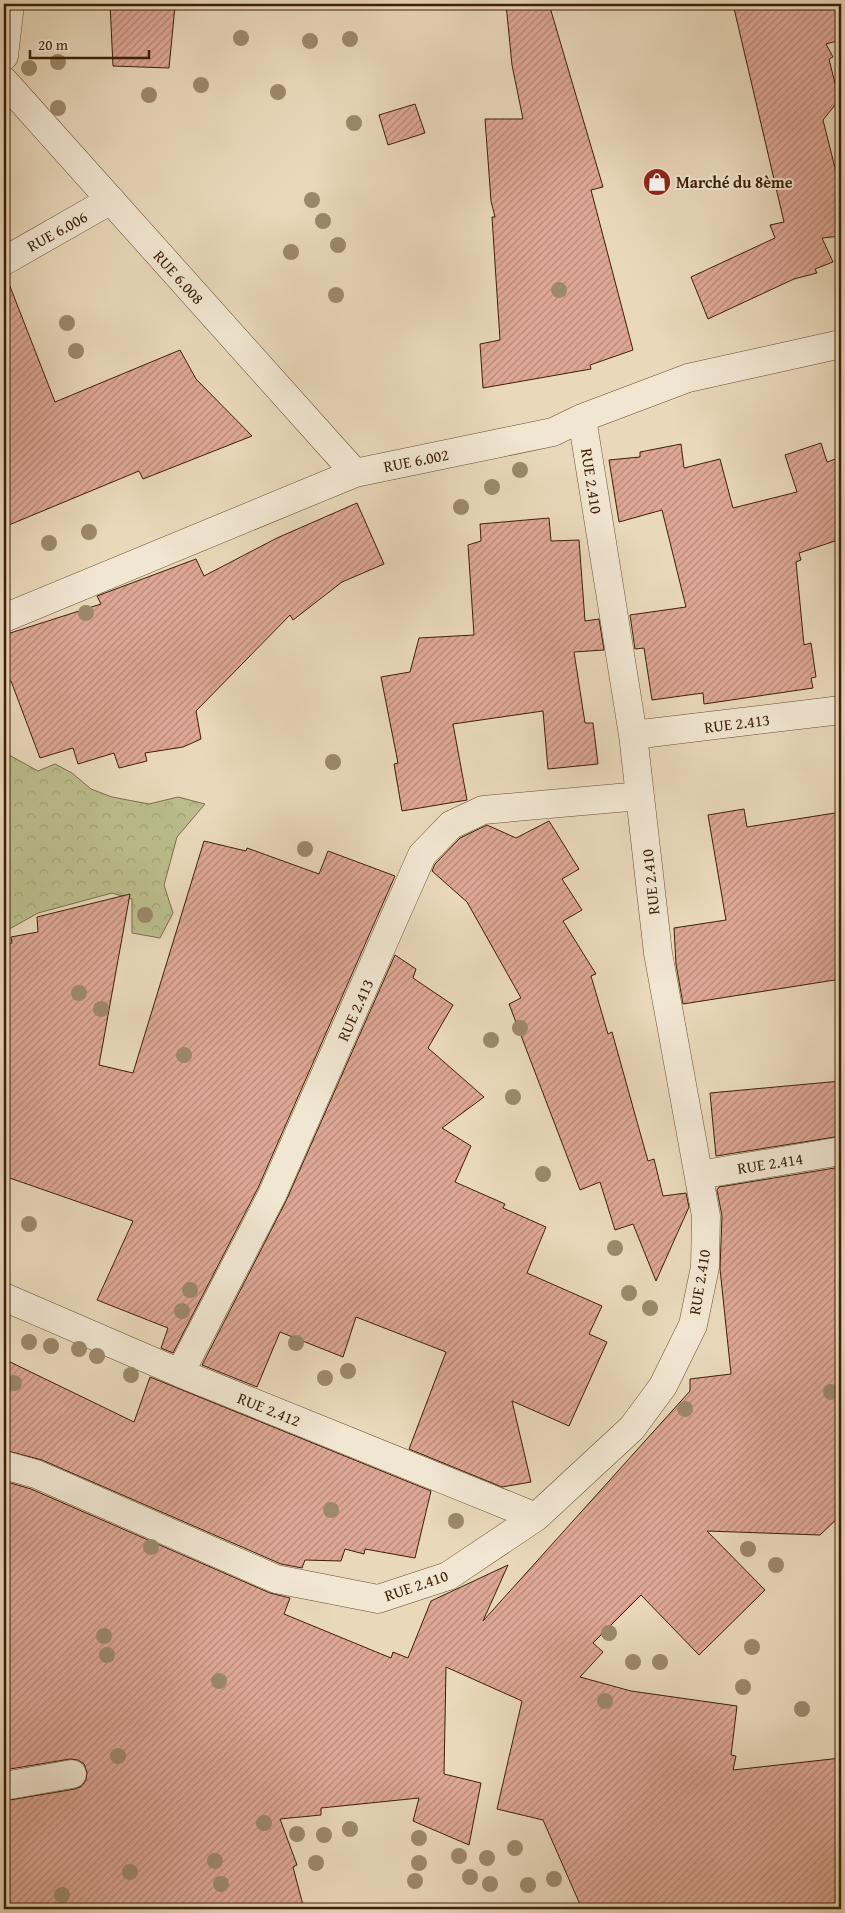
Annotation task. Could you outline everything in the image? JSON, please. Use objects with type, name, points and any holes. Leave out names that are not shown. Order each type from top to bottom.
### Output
[{"type":"street","points":[[4,56],[10,4]]},
{"type":"street","name":"RUE 6.008","points":[[4,81],[355,473]]},
{"type":"street","name":"RUE 6.006","points":[[4,261],[110,200]]},
{"type":"street","name":"RUE 6.002","points":[[4,618],[355,473],[553,432],[582,418],[688,378],[841,344]]},
{"type":"street","name":"RUE 2.410","points":[[4,1465],[36,1474],[276,1579],[378,1599],[448,1576],[536,1517],[632,1428],[663,1386],[693,1325],[705,1267],[706,1216],[658,953],[632,735],[582,418]]},
{"type":"street","name":"RUE 2.413","points":[[632,735],[841,710]]},
{"type":"street","name":"RUE 2.413","points":[[180,1373],[272,1194],[422,855],[451,825],[483,810],[640,796]]},
{"type":"street","name":"RUE 2.414","points":[[698,1175],[841,1152]]},
{"type":"street","name":"RUE 2.412","points":[[4,1297],[180,1373],[536,1517]]},
{"type":"street","points":[[4,1786],[72,1774]]},
{"type":"green space","points":[[9,755],[38,771],[55,764],[72,773],[91,789],[112,797],[149,804],[178,797],[205,804],[177,837],[164,885],[173,913],[160,938],[132,933],[132,899],[112,893],[38,913],[4,932],[4,756]]},
{"type":"building","points":[[110,4],[175,6],[169,68],[113,66]]},
{"type":"building","points":[[506,4],[549,4],[603,187],[591,190],[633,350],[590,365],[591,369],[483,388],[480,344],[500,340],[492,217],[495,217],[491,201],[485,119],[523,119],[512,65]]},
{"type":"building","points":[[733,4],[841,4],[841,40],[826,44],[833,57],[829,59],[839,100],[823,120],[841,192],[841,236],[822,238],[833,262],[815,269],[817,273],[794,279],[708,319],[691,277],[775,238],[770,225],[784,222]]},
{"type":"building","points":[[415,104],[425,133],[388,145],[379,115]]},
{"type":"building","points":[[6,276],[55,402],[180,350],[196,379],[252,436],[143,479],[139,471],[4,527],[4,277]]},
{"type":"building","points":[[821,443],[827,462],[841,457],[841,539],[799,553],[801,560],[796,562],[804,645],[811,643],[816,677],[811,678],[813,688],[704,704],[703,693],[652,700],[644,648],[635,649],[630,615],[686,607],[662,510],[619,522],[609,460],[640,457],[640,452],[681,444],[684,468],[720,459],[733,508],[797,492],[785,455]]},
{"type":"building","points":[[357,503],[384,564],[342,582],[293,620],[290,615],[196,711],[201,739],[183,747],[145,753],[147,761],[119,768],[114,753],[78,764],[73,748],[40,758],[11,681],[4,682],[4,635],[101,604],[97,596],[196,559],[204,576],[277,538]]},
{"type":"building","points":[[549,518],[551,541],[579,540],[585,621],[599,619],[604,650],[574,652],[585,723],[593,723],[598,764],[548,769],[543,711],[453,724],[467,800],[402,811],[394,764],[398,763],[381,677],[410,672],[419,638],[474,635],[468,545],[481,541],[480,524]]},
{"type":"building","points":[[744,809],[747,827],[841,812],[841,979],[683,1004],[676,964],[674,928],[726,920],[708,815]]},
{"type":"building","points":[[549,821],[579,869],[562,879],[582,910],[563,921],[596,974],[591,976],[608,1034],[612,1032],[648,1161],[654,1159],[663,1196],[686,1193],[689,1207],[656,1281],[633,1224],[615,1230],[600,1182],[580,1190],[509,1004],[521,998],[467,902],[432,871],[435,864],[460,838],[487,825],[516,838]]},
{"type":"building","points":[[204,841],[246,851],[247,848],[319,874],[328,851],[395,876],[258,1188],[173,1353],[161,1348],[168,1328],[97,1300],[133,1221],[4,1176],[4,944],[12,943],[11,937],[38,932],[37,917],[130,894],[99,1065],[133,1073]]},
{"type":"building","points":[[395,955],[416,969],[413,978],[453,1005],[428,1048],[484,1097],[442,1128],[471,1146],[455,1182],[505,1204],[503,1208],[546,1227],[527,1273],[602,1306],[589,1334],[607,1342],[569,1426],[512,1401],[531,1482],[502,1487],[409,1449],[446,1352],[356,1317],[343,1357],[280,1332],[257,1387],[202,1365],[286,1201]]},
{"type":"building","points":[[841,1081],[841,1136],[716,1156],[710,1093]]},
{"type":"building","points":[[841,1167],[841,1515],[820,1535],[707,1531],[765,1590],[699,1655],[641,1595],[593,1643],[603,1652],[580,1677],[631,1691],[737,1706],[731,1755],[736,1756],[733,1770],[841,1758],[841,1909],[582,1909],[543,1820],[497,1809],[522,1701],[446,1667],[444,1774],[481,1783],[469,1845],[413,1821],[419,1798],[321,1808],[321,1815],[280,1819],[297,1865],[293,1867],[304,1909],[4,1909],[4,1801],[75,1789],[82,1786],[86,1780],[87,1772],[84,1764],[78,1760],[70,1759],[4,1770],[4,1481],[31,1489],[270,1593],[290,1598],[284,1614],[391,1658],[393,1652],[408,1658],[431,1601],[508,1565],[483,1621],[690,1391],[690,1379],[731,1374],[720,1269],[722,1216],[717,1190],[719,1187]]},
{"type":"building","points":[[4,1359],[134,1422],[150,1377],[431,1491],[415,1558],[365,1549],[364,1554],[345,1549],[341,1561],[305,1560],[302,1568],[281,1564],[42,1460],[4,1450]]},
{"type":"place","name":"Marché du 8ème","points":[[657,182]]}]
